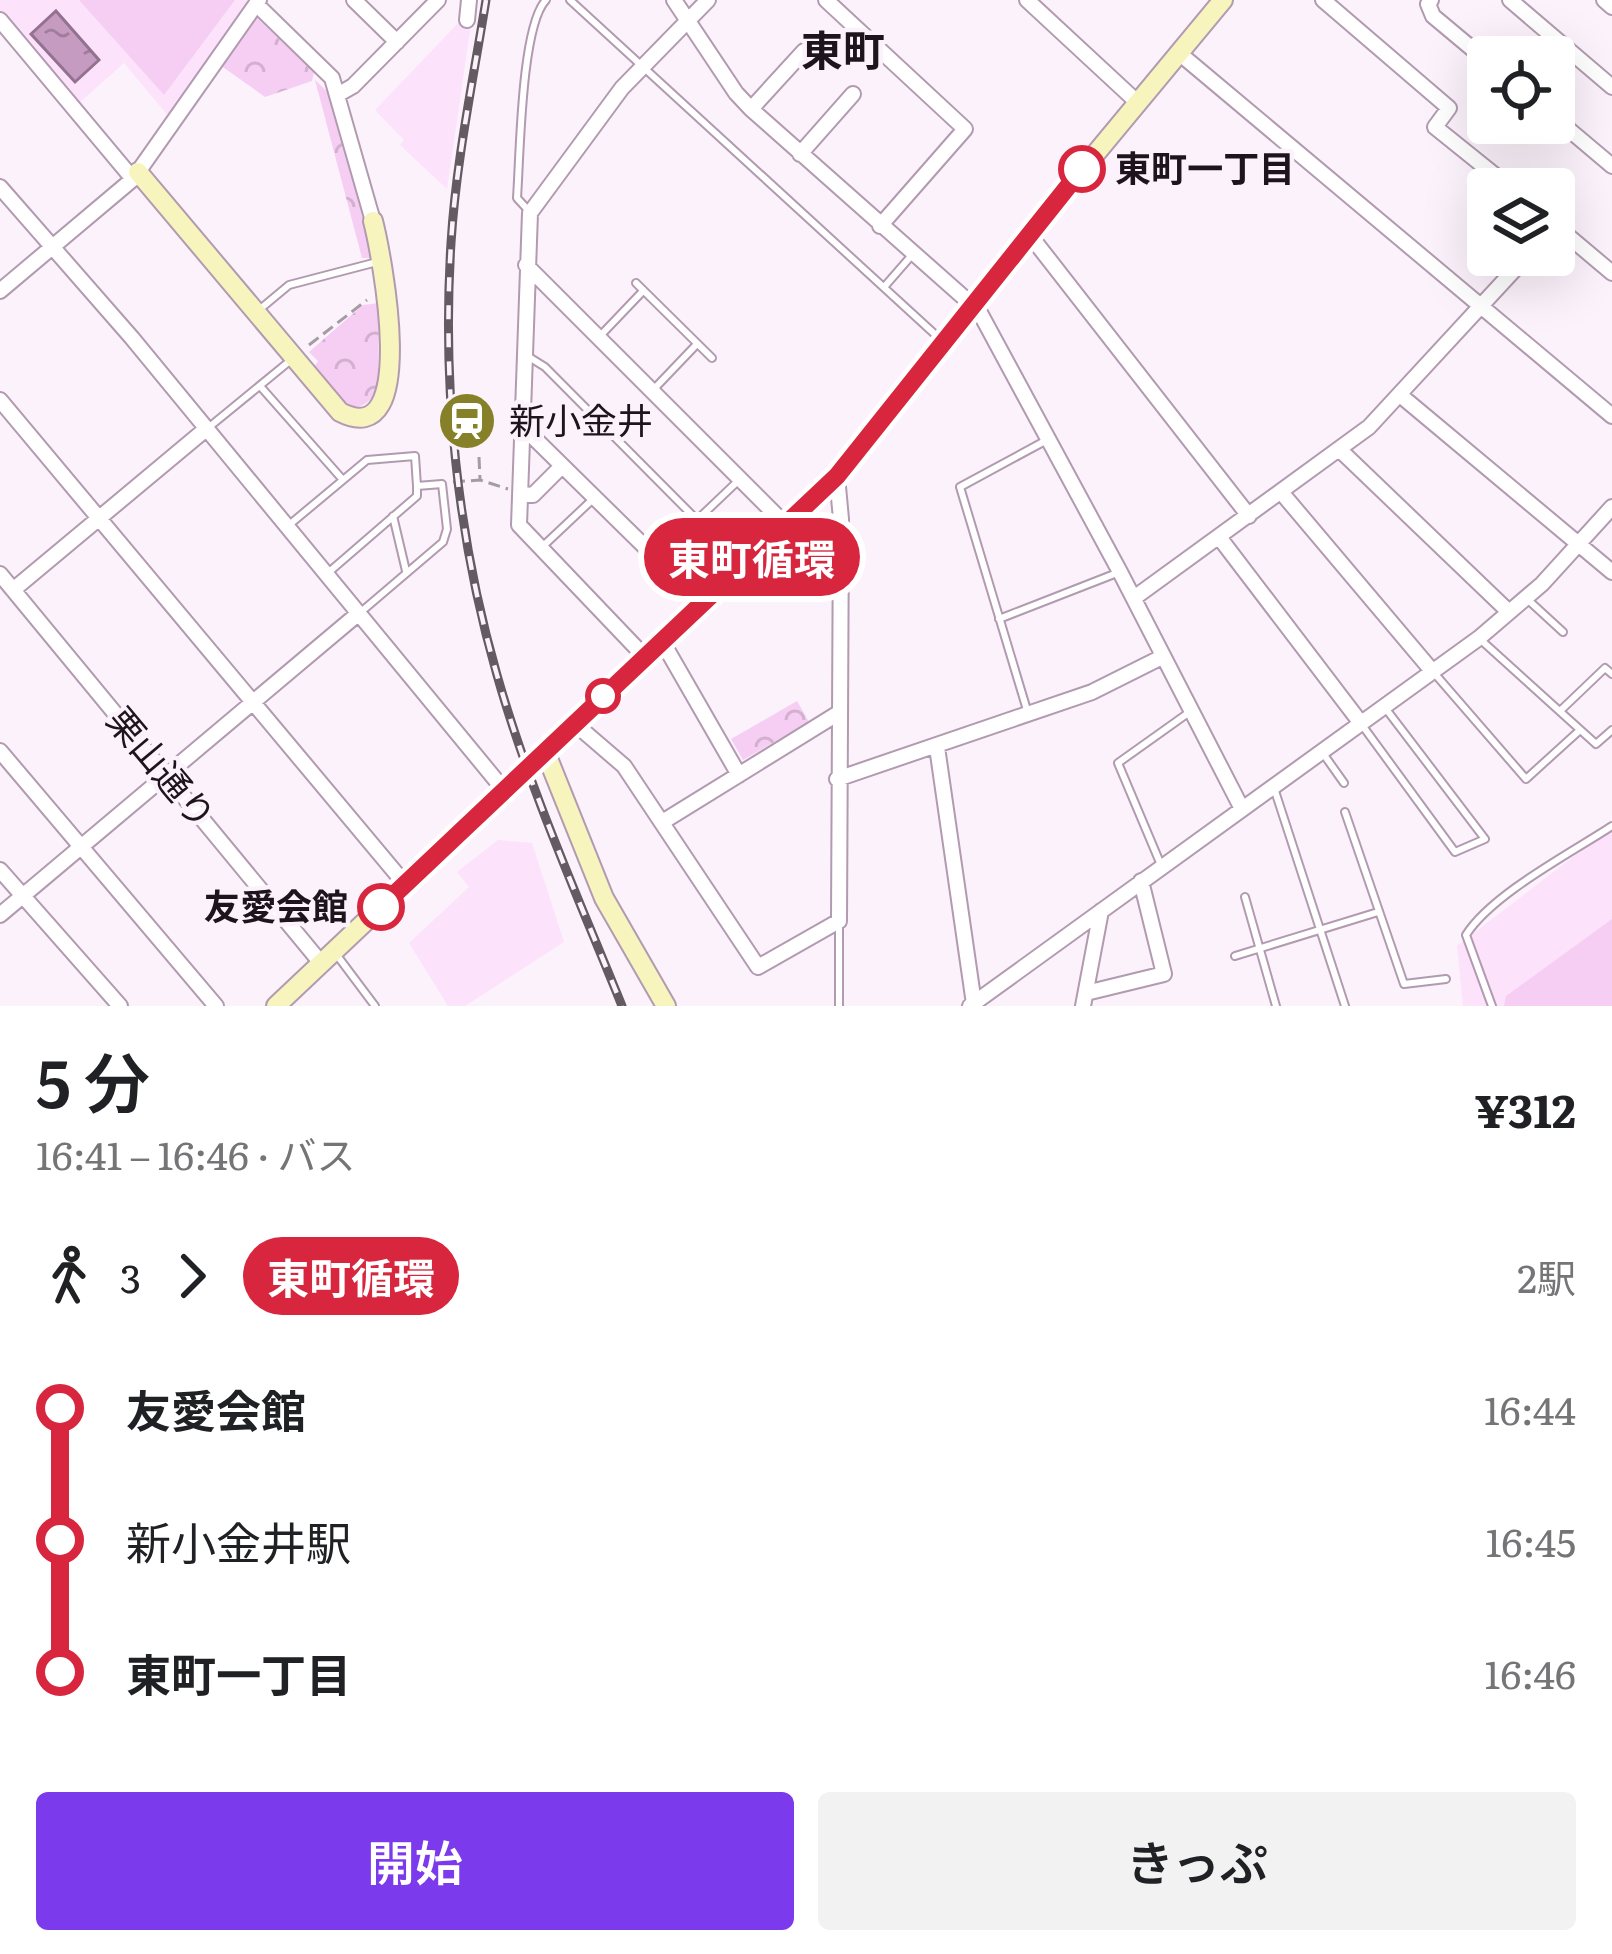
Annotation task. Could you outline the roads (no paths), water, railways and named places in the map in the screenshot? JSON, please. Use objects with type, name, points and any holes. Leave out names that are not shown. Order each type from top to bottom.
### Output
[{"type":"main road","points":[[276,1006],[837,476],[1223,0]]},
{"type":"main road","points":[[135,176],[340,412],[356,418],[374,411],[389,387],[384,261],[373,221]]},
{"type":"main road","points":[[545,751],[604,898],[666,1006]]},
{"type":"street","points":[[355,0],[398,42]]},
{"type":"street","points":[[339,94],[353,86],[438,0]]},
{"type":"street","points":[[467,20],[469,0]]},
{"type":"street","points":[[674,0],[751,109],[988,325],[1241,807]]},
{"type":"street","points":[[645,657],[519,525],[530,213],[601,114],[708,0]]},
{"type":"street","points":[[826,0],[965,129],[880,226]]},
{"type":"street","points":[[1027,0],[1137,102]]},
{"type":"street","points":[[1323,0],[1449,109],[1436,127],[1486,168]]},
{"type":"street","points":[[1431,0],[1433,16],[1467,44]]},
{"type":"street","points":[[1510,0],[1612,87]]},
{"type":"street","points":[[1604,0],[1612,7]]},
{"type":"street","points":[[0,291],[135,176],[257,2],[332,78],[373,221]]},
{"type":"street","points":[[0,20],[135,176]]},
{"type":"street","points":[[751,109],[804,51]]},
{"type":"street","points":[[1179,53],[1612,416]]},
{"type":"street","points":[[800,154],[853,94]]},
{"type":"street","points":[[1575,135],[1612,166]]},
{"type":"street","points":[[0,187],[505,790]]},
{"type":"street","points":[[1029,234],[1249,516]]},
{"type":"street","points":[[1575,242],[1612,273]]},
{"type":"street","points":[[526,265],[786,525]]},
{"type":"street","points":[[1134,598],[1369,427],[1509,276]]},
{"type":"street","points":[[1400,395],[1612,572]]},
{"type":"street","points":[[0,400],[405,884]]},
{"type":"street","points":[[13,590],[206,429]]},
{"type":"street","points":[[525,429],[702,603]]},
{"type":"street","points":[[1340,450],[1509,613]]},
{"type":"street","points":[[521,494],[533,495],[562,466]]},
{"type":"street","points":[[574,723],[624,766],[758,967],[838,922],[841,519],[837,476]]},
{"type":"street","points":[[1281,492],[1433,672]]},
{"type":"street","points":[[937,747],[972,1005],[994,998],[1161,865],[1480,638],[1526,598],[1612,507]]},
{"type":"street","points":[[1219,537],[1360,722]]},
{"type":"street","name":"栗山通り","points":[[0,574],[165,773],[327,957]]},
{"type":"street","points":[[0,915],[359,613]]},
{"type":"street","points":[[662,641],[739,775]]},
{"type":"street","points":[[837,779],[1092,692],[1162,657]]},
{"type":"street","points":[[664,821],[837,713]]},
{"type":"street","points":[[0,751],[216,1006]]},
{"type":"street","points":[[0,870],[120,1006]]},
{"type":"street","points":[[1101,910],[1085,999],[1164,974],[1141,881]]},
{"type":"lane","points":[[530,213],[518,198],[523,104],[535,17],[546,0]]},
{"type":"lane","points":[[570,0],[943,342]]},
{"type":"lane","points":[[885,286],[912,255]]},
{"type":"lane","points":[[256,313],[289,285],[384,261]]},
{"type":"lane","points":[[636,284],[712,358]]},
{"type":"lane","points":[[598,337],[644,291]]},
{"type":"lane","points":[[652,391],[697,344]]},
{"type":"lane","points":[[526,356],[545,367],[698,520],[740,479]]},
{"type":"lane","points":[[206,429],[294,358]]},
{"type":"lane","points":[[260,386],[343,480]]},
{"type":"lane","points":[[1028,713],[961,488],[1048,440]]},
{"type":"lane","points":[[286,528],[367,460],[415,456],[417,496],[326,574]]},
{"type":"lane","points":[[359,613],[442,542],[447,529],[442,484],[417,486]]},
{"type":"lane","points":[[541,548],[595,498]]},
{"type":"lane","points":[[393,516],[407,572]]},
{"type":"lane","points":[[999,619],[1120,572]]},
{"type":"lane","points":[[1526,598],[1562,632]]},
{"type":"lane","points":[[1480,638],[1596,744],[1612,730]]},
{"type":"lane","points":[[1560,711],[1605,668],[1612,674]]},
{"type":"lane","points":[[1433,672],[1526,779],[1580,730]]},
{"type":"lane","points":[[1360,722],[1455,852],[1485,839],[1384,706]]},
{"type":"lane","points":[[1161,865],[1118,763],[1191,710]]},
{"type":"lane","points":[[1322,751],[1344,783]]},
{"type":"lane","points":[[1273,785],[1345,1006]]},
{"type":"lane","points":[[1345,812],[1404,984],[1446,979]]},
{"type":"lane","points":[[1492,1006],[1469,949],[1466,934],[1473,923],[1612,826]]},
{"type":"lane","points":[[1245,897],[1276,1006]]},
{"type":"lane","points":[[1235,956],[1378,912]]},
{"type":"lane","points":[[838,922],[839,1006]]},
{"type":"lane","points":[[327,957],[375,1006]]},
{"type":"water","points":[[56,11],[99,60],[75,82],[31,34]]},
{"type":"railway","points":[[486,0],[451,243],[451,406],[462,515],[483,622],[510,717],[622,1006]]},
{"type":"place","name":"東町一丁目","points":[[1082,169]]},
{"type":"place","name":"新小金井","points":[[467,421]]},
{"type":"place","name":"友愛会館","points":[[381,907]]},
{"type":"district","name":"東町","points":[[843,51]]}]
